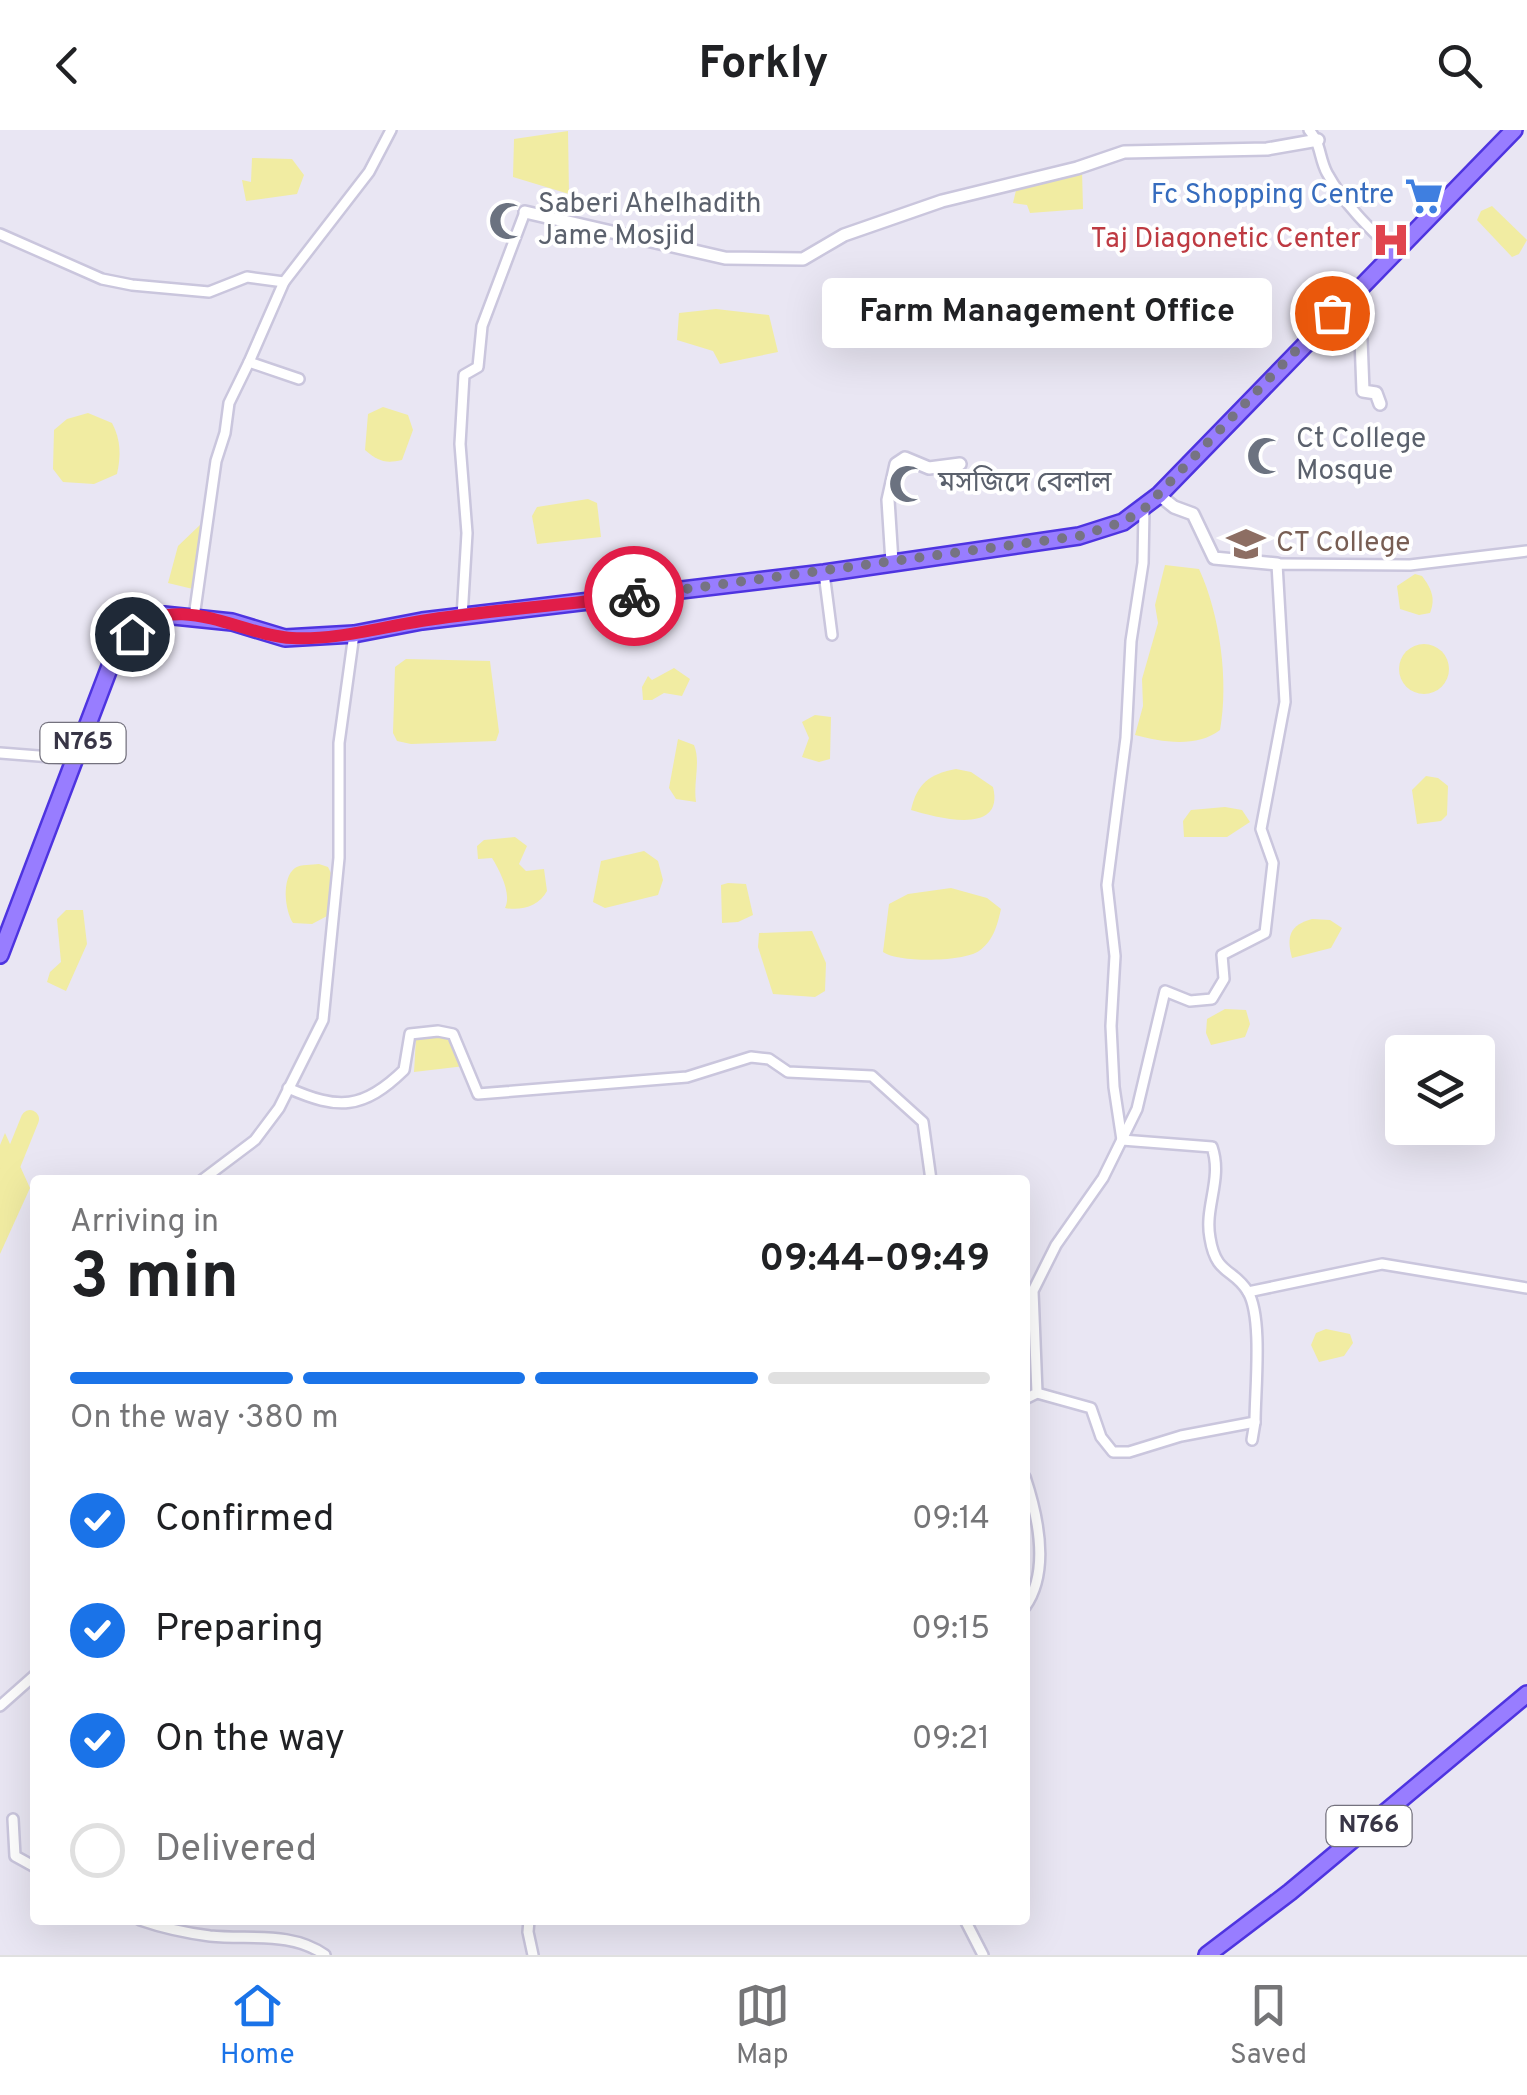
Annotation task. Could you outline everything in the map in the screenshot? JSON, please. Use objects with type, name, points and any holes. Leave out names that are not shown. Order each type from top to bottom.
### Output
[{"type":"highway","name":"N765","points":[[0,955],[112,662],[132,634],[164,615],[232,622],[286,638],[354,634],[1079,536],[1123,522],[1144,509],[1514,130]]},
{"type":"highway","name":"N766","points":[[1208,1955],[1305,1880],[1527,1694]]},
{"type":"street","points":[[194,617],[228,402],[284,282],[369,172],[391,130]]},
{"type":"street","points":[[462,617],[467,533],[460,444],[464,375],[478,367],[482,326],[525,212],[725,258],[803,259],[844,236],[942,201],[1077,168],[1124,152],[1267,149],[1314,135],[1325,170],[1353,212],[1394,252]]},
{"type":"street","points":[[0,234],[102,280],[209,292],[247,277],[284,282]]},
{"type":"street","points":[[1332,313],[1361,339],[1363,390],[1376,393],[1380,404]]},
{"type":"street","points":[[249,362],[300,379]]},
{"type":"street","points":[[892,562],[888,500],[896,464],[906,458],[929,468],[960,464]]},
{"type":"street","points":[[1158,494],[1192,514],[1214,558],[1277,564],[1410,565],[1527,550]]},
{"type":"street","points":[[1122,1140],[1114,1087],[1114,956],[1107,885],[1126,738],[1130,641],[1144,562],[1144,509]]},
{"type":"street","points":[[1037,1393],[1033,1291],[1056,1244],[1103,1178],[1137,1109],[1165,991],[1190,1001],[1212,999],[1224,979],[1222,955],[1265,932],[1273,863],[1261,829],[1285,702],[1277,564]]},
{"type":"street","points":[[824,573],[832,635]]},
{"type":"street","points":[[209,1175],[255,1140],[279,1108],[323,1020],[339,858],[339,743],[354,634]]},
{"type":"street","points":[[0,753],[77,759]]},
{"type":"street","points":[[288,1088],[330,1105],[354,1103],[404,1070],[410,1034],[438,1030],[453,1034],[478,1094],[687,1077],[738,1060],[769,1059],[788,1072],[872,1076],[924,1122],[930,1175]]},
{"type":"street","points":[[1122,1140],[1212,1148],[1218,1166],[1208,1233],[1215,1261],[1248,1292],[1255,1310],[1256,1422],[1252,1440]]},
{"type":"street","points":[[1248,1292],[1382,1264],[1527,1288]]},
{"type":"street","points":[[1030,1281],[1037,1282]]},
{"type":"street","points":[[1030,1396],[1037,1393],[1091,1408],[1100,1437],[1113,1452],[1129,1452],[1256,1422]]},
{"type":"street","points":[[1030,1496],[1035,1515],[1038,1582],[1030,1597]]},
{"type":"street","points":[[0,1706],[30,1679]]},
{"type":"street","points":[[13,1819],[15,1856],[30,1865]]},
{"type":"street","points":[[154,1925],[212,1936],[307,1942],[326,1955]]},
{"type":"street","points":[[529,1925],[533,1955]]},
{"type":"street","points":[[968,1925],[983,1955]]},
{"type":"shaded area","points":[[568,131],[569,194],[513,177],[514,139]]},
{"type":"shaded area","points":[[252,158],[292,159],[304,175],[297,194],[246,201],[242,180],[251,182]]},
{"type":"shaded area","points":[[1082,170],[1083,209],[1030,213],[1027,205],[1013,203],[1018,182]]},
{"type":"shaded area","points":[[1492,206],[1527,240],[1519,254],[1512,257],[1477,220],[1481,211]]},
{"type":"shaded area","points":[[716,309],[769,315],[778,352],[720,364],[713,351],[677,340],[679,313]]},
{"type":"shaded area","points":[[383,407],[408,415],[413,430],[402,460],[382,461],[365,450],[368,414]]},
{"type":"shaded area","points":[[88,413],[112,423],[119,448],[117,474],[94,484],[63,482],[53,469],[54,430],[67,419]]},
{"type":"shaded area","points":[[588,499],[597,503],[601,537],[537,544],[532,516],[537,507]]},
{"type":"shaded area","points":[[200,525],[204,527],[197,590],[168,583],[178,546]]},
{"type":"shaded area","points":[[1165,565],[1199,569],[1221,648],[1220,730],[1190,741],[1135,735],[1143,706],[1142,679],[1158,623],[1155,605]]},
{"type":"shaded area","points":[[1415,574],[1422,576],[1430,589],[1430,613],[1419,615],[1400,609],[1397,586]]},
{"type":"shaded area","points":[[1424,644],[1442,651],[1449,669],[1442,687],[1424,694],[1406,687],[1399,669],[1406,651]]},
{"type":"shaded area","points":[[406,659],[490,661],[499,732],[496,741],[397,741],[393,733],[395,667]]},
{"type":"shaded area","points":[[674,668],[690,679],[682,696],[664,693],[643,700],[642,687],[648,676],[652,680]]},
{"type":"shaded area","points":[[815,715],[831,717],[830,759],[819,762],[802,757],[809,738],[802,722]]},
{"type":"shaded area","points":[[678,739],[694,745],[696,752],[696,802],[676,799],[669,788]]},
{"type":"shaded area","points":[[956,769],[971,772],[993,787],[994,802],[989,812],[967,820],[911,810],[926,781]]},
{"type":"shaded area","points":[[1426,776],[1438,778],[1448,786],[1447,815],[1441,821],[1417,824],[1412,790]]},
{"type":"shaded area","points":[[1191,810],[1242,810],[1250,822],[1227,837],[1184,837],[1183,821]]},
{"type":"shaded area","points":[[515,837],[527,846],[519,864],[526,871],[544,869],[547,891],[535,904],[511,909],[505,908],[506,889],[495,863],[492,858],[478,859],[477,846],[484,840]]},
{"type":"shaded area","points":[[644,851],[658,861],[663,880],[658,895],[605,908],[593,902],[601,861]]},
{"type":"shaded area","points":[[319,864],[331,873],[329,915],[312,924],[293,923],[286,903],[288,879],[297,867]]},
{"type":"shaded area","points":[[746,884],[753,915],[738,922],[722,923],[721,885]]},
{"type":"shaded area","points":[[951,888],[987,898],[1001,909],[994,932],[984,947],[971,955],[946,959],[902,958],[883,952],[889,904],[908,894]]},
{"type":"shaded area","points":[[66,910],[83,910],[87,944],[66,991],[47,982],[50,972],[61,962],[57,919]]},
{"type":"shaded area","points":[[1312,919],[1330,920],[1342,928],[1331,948],[1292,958],[1292,932]]},
{"type":"shaded area","points":[[812,931],[826,963],[825,991],[815,997],[773,994],[758,947],[759,933]]},
{"type":"shaded area","points":[[1225,1009],[1246,1010],[1250,1024],[1245,1037],[1211,1045],[1206,1033],[1207,1019]]},
{"type":"shaded area","points":[[446,1035],[459,1047],[465,1066],[414,1072],[416,1039]]},
{"type":"shaded area","points":[[5,1133],[30,1188],[0,1254],[0,1145]]},
{"type":"shaded area","points":[[1326,1329],[1350,1334],[1353,1343],[1344,1356],[1319,1362],[1311,1345],[1316,1333]]},
{"type":"waterway","points":[[0,1193],[30,1119]]},
{"type":"way so far","points":[[634,596],[1079,536],[1123,522],[1144,509],[1332,313]]},
{"type":"place","name":"Fc Shopping Centre","points":[[1424,196]]},
{"type":"place","name":"Saberi Ahelhadith Jame Mosjid","points":[[508,221]]},
{"type":"place","name":"Taj Diagonetic Center","points":[[1391,240]]},
{"type":"place","name":"Farm Management Office","points":[[1332,313]]},
{"type":"place","name":"Ct College Mosque","points":[[1266,456]]},
{"type":"place","name":"মসজিদে বেলাল","points":[[908,484]]},
{"type":"place","name":"CT College","points":[[1246,544]]},
{"type":"route","points":[[132,634],[164,615],[232,622],[286,638],[318,638],[422,621],[634,596]]}]
